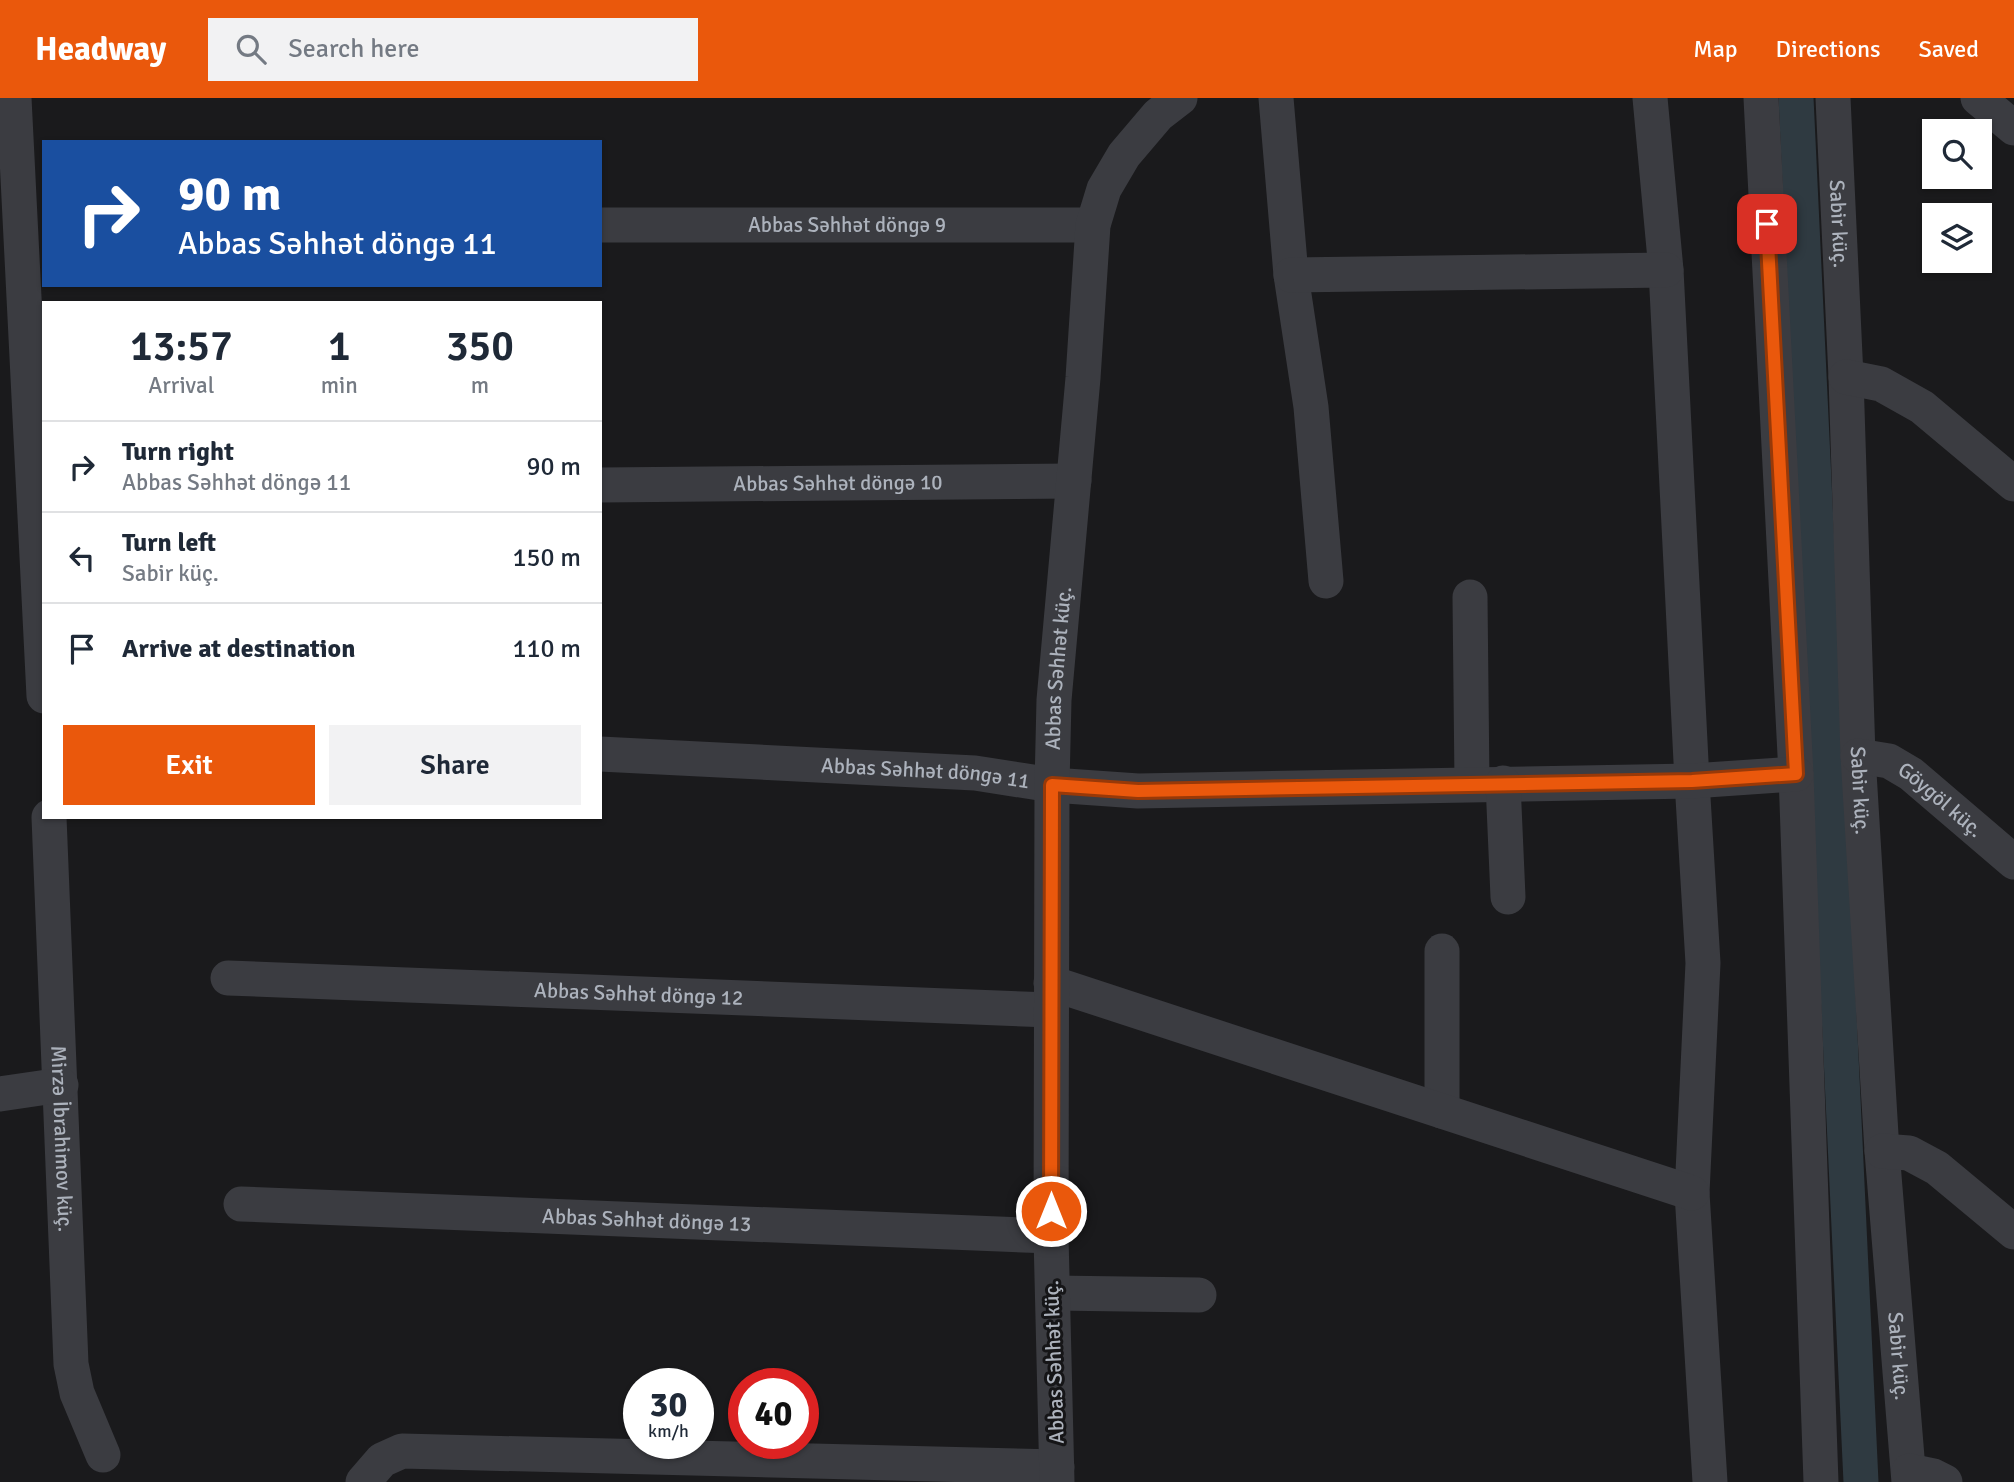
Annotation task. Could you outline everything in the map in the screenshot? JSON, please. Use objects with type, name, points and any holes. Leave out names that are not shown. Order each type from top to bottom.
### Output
[{"type":"street","points":[[14,98],[42,656]]},
{"type":"street","name":"Abbas Səhhət küç.","points":[[1057,1474],[1051,1236],[1054,701],[1093,225],[1104,189],[1124,155],[1158,115],[1180,98]]},
{"type":"street","points":[[1276,98],[1291,275],[1311,407],[1326,581]]},
{"type":"street","points":[[1650,98],[1666,270],[1703,963],[1692,1193],[1710,1482]]},
{"type":"street","points":[[1761,98],[1796,774],[1821,1482]]},
{"type":"street","name":"Sabir küç.","points":[[1833,98],[1846,377],[1858,756],[1882,1151],[1909,1476]]},
{"type":"street","points":[[1978,98],[2014,128]]},
{"type":"street","name":"Abbas Səhhət döngə 9","points":[[602,225],[1093,225]]},
{"type":"street","points":[[1291,275],[1666,270]]},
{"type":"street","points":[[1846,377],[1881,384],[1922,407],[2014,484]]},
{"type":"street","name":"Abbas Səhhət döngə 10","points":[[602,485],[1074,481]]},
{"type":"street","points":[[1470,597],[1487,783],[1508,897]]},
{"type":"street","name":"Abbas Səhhət döngə 11","points":[[602,754],[975,773],[1052,785],[1138,791],[1692,781],[1796,774]]},
{"type":"street","name":"Göygöl küç.","points":[[1858,756],[1889,761],[1911,775],[2014,862]]},
{"type":"street","name":"Mirzə İbrahimov küç.","points":[[49,819],[71,1364],[77,1392],[103,1455]]},
{"type":"street","points":[[1442,951],[1442,1111]]},
{"type":"street","name":"Abbas Səhhət döngə 12","points":[[228,978],[1051,997],[1442,1111],[1692,1193]]},
{"type":"street","points":[[0,1094],[61,1085]]},
{"type":"street","points":[[1882,1151],[1909,1153],[1937,1168],[2014,1232]]},
{"type":"street","name":"Abbas Səhhət döngə 13","points":[[241,1204],[1051,1236]]},
{"type":"street","points":[[1053,1293],[1199,1295]]},
{"type":"street","points":[[363,1482],[382,1460],[402,1451],[1057,1474]]},
{"type":"street","points":[[1909,1476],[1933,1476],[1945,1482]]},
{"type":"waterway","points":[[1796,98],[1861,1482]]},
{"type":"route","points":[[1051,1211],[1052,785],[1138,791],[1692,781],[1796,774],[1767,224]]}]
